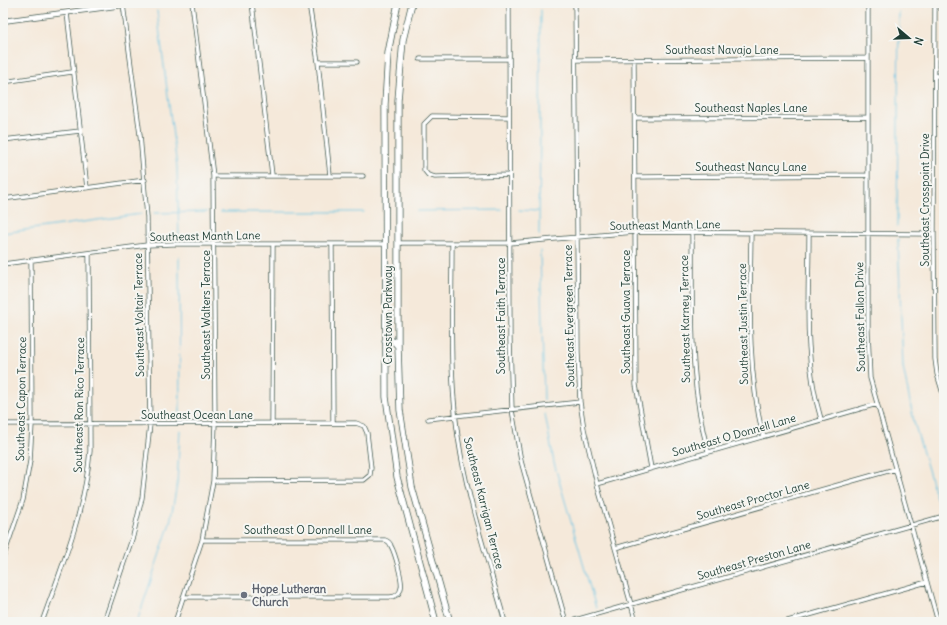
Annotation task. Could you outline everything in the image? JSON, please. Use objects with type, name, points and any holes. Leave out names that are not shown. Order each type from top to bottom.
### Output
[{"type":"main road","name":"Crosstown Parkway","points":[[398,3],[390,41],[386,80],[386,397],[392,450],[400,489],[436,622]]},
{"type":"main road","name":"Crosstown Parkway","points":[[412,3],[403,40],[398,82],[398,346],[400,410],[406,456],[416,500],[450,622]]},
{"type":"main road","points":[[385,341],[393,341],[398,346]]},
{"type":"main road","points":[[418,558],[426,562],[432,559]]},
{"type":"street","points":[[3,22],[138,3]]},
{"type":"street","name":"Southeast Walters Terrace","points":[[175,622],[202,540],[213,481],[215,423],[213,176],[192,3]]},
{"type":"street","points":[[252,3],[272,176]]},
{"type":"street","points":[[309,3],[318,62],[330,175]]},
{"type":"street","name":"Southeast Faith Terrace","points":[[509,3],[510,347],[512,410],[521,461],[567,622]]},
{"type":"street","name":"Southeast Evergreen Terrace","points":[[575,3],[577,60],[578,352],[580,402],[597,484],[636,622]]},
{"type":"street","name":"Southeast Fallon Drive","points":[[868,3],[867,117],[869,365],[877,404],[938,622]]},
{"type":"street","name":"Southeast Crosspoint Drive","points":[[935,3],[935,359],[937,374],[943,386],[944,397]]},
{"type":"street","name":"Southeast Voltair Terrace","points":[[104,622],[142,498],[150,424],[145,180],[123,4]]},
{"type":"street","points":[[67,13],[72,72],[87,188]]},
{"type":"street","name":"Southeast Navajo Lane","points":[[577,60],[868,58]]},
{"type":"street","points":[[420,59],[509,59]]},
{"type":"street","name":"Southeast Guava Terrace","points":[[634,59],[636,385],[651,468]]},
{"type":"street","points":[[318,62],[357,62]]},
{"type":"street","points":[[3,82],[72,72]]},
{"type":"street","points":[[935,76],[944,76]]},
{"type":"street","points":[[509,117],[432,116],[424,124],[424,170],[428,175],[509,175]]},
{"type":"street","name":"Southeast Naples Lane","points":[[635,118],[867,117]]},
{"type":"street","points":[[3,140],[80,130]]},
{"type":"street","name":"Southeast Nancy Lane","points":[[635,177],[868,175]]},
{"type":"street","points":[[213,176],[363,176]]},
{"type":"street","points":[[3,199],[145,180]]},
{"type":"street","name":"Southeast Manth Lane","points":[[398,244],[510,243],[635,232],[692,234],[934,234]]},
{"type":"street","name":"Southeast Karney Terrace","points":[[692,234],[693,372],[700,421],[708,451]]},
{"type":"street","name":"Southeast Justin Terrace","points":[[751,234],[751,359],[756,405],[763,436]]},
{"type":"street","points":[[809,234],[810,368],[814,398],[820,419]]},
{"type":"street","name":"Southeast Karrigan Terrace","points":[[452,243],[452,376],[455,416],[463,463],[505,622]]},
{"type":"street","points":[[272,424],[273,244]]},
{"type":"street","points":[[332,244],[333,423]]},
{"type":"street","name":"Southeast Manth Lane","points":[[3,264],[89,254],[147,245],[385,244]]},
{"type":"street","name":"Southeast Ron Rico Terrace","points":[[42,622],[84,496],[90,451],[89,254]]},
{"type":"street","name":"Southeast Capon Terrace","points":[[3,558],[28,481],[32,424],[31,260]]},
{"type":"street","points":[[428,419],[580,402]]},
{"type":"street","name":"Southeast O Donnell Lane","points":[[597,484],[708,451],[877,404]]},
{"type":"street","name":"Southeast Ocean Lane","points":[[3,424],[333,423],[362,424],[366,429],[371,472],[367,478],[361,481],[213,481]]},
{"type":"street","name":"Southeast Proctor Lane","points":[[615,548],[895,469]]},
{"type":"street","name":"Southeast Preston Lane","points":[[567,622],[944,516]]},
{"type":"street","name":"Southeast O Donnell Lane","points":[[183,597],[393,597],[399,593],[401,586],[391,545],[382,539],[202,540]]},
{"type":"street","points":[[784,622],[927,582]]},
{"type":"waterway","points":[[539,235],[541,10]]},
{"type":"waterway","points":[[157,11],[177,167],[179,239]]},
{"type":"waterway","points":[[897,226],[899,12]]},
{"type":"waterway","points":[[417,211],[502,210]]},
{"type":"waterway","points":[[519,210],[538,211]]},
{"type":"waterway","points":[[154,213],[207,212]]},
{"type":"waterway","points":[[220,212],[364,212]]},
{"type":"waterway","points":[[3,233],[141,214]]},
{"type":"waterway","points":[[898,239],[903,367],[914,422],[939,507]]},
{"type":"waterway","points":[[540,251],[544,400]]},
{"type":"waterway","points":[[179,257],[180,416]]},
{"type":"waterway","points":[[545,414],[554,463],[596,608]]},
{"type":"waterway","points":[[137,622],[170,523],[177,484],[180,430]]},
{"type":"place","name":"Hope Lutheran Church","points":[[244,595]]}]
